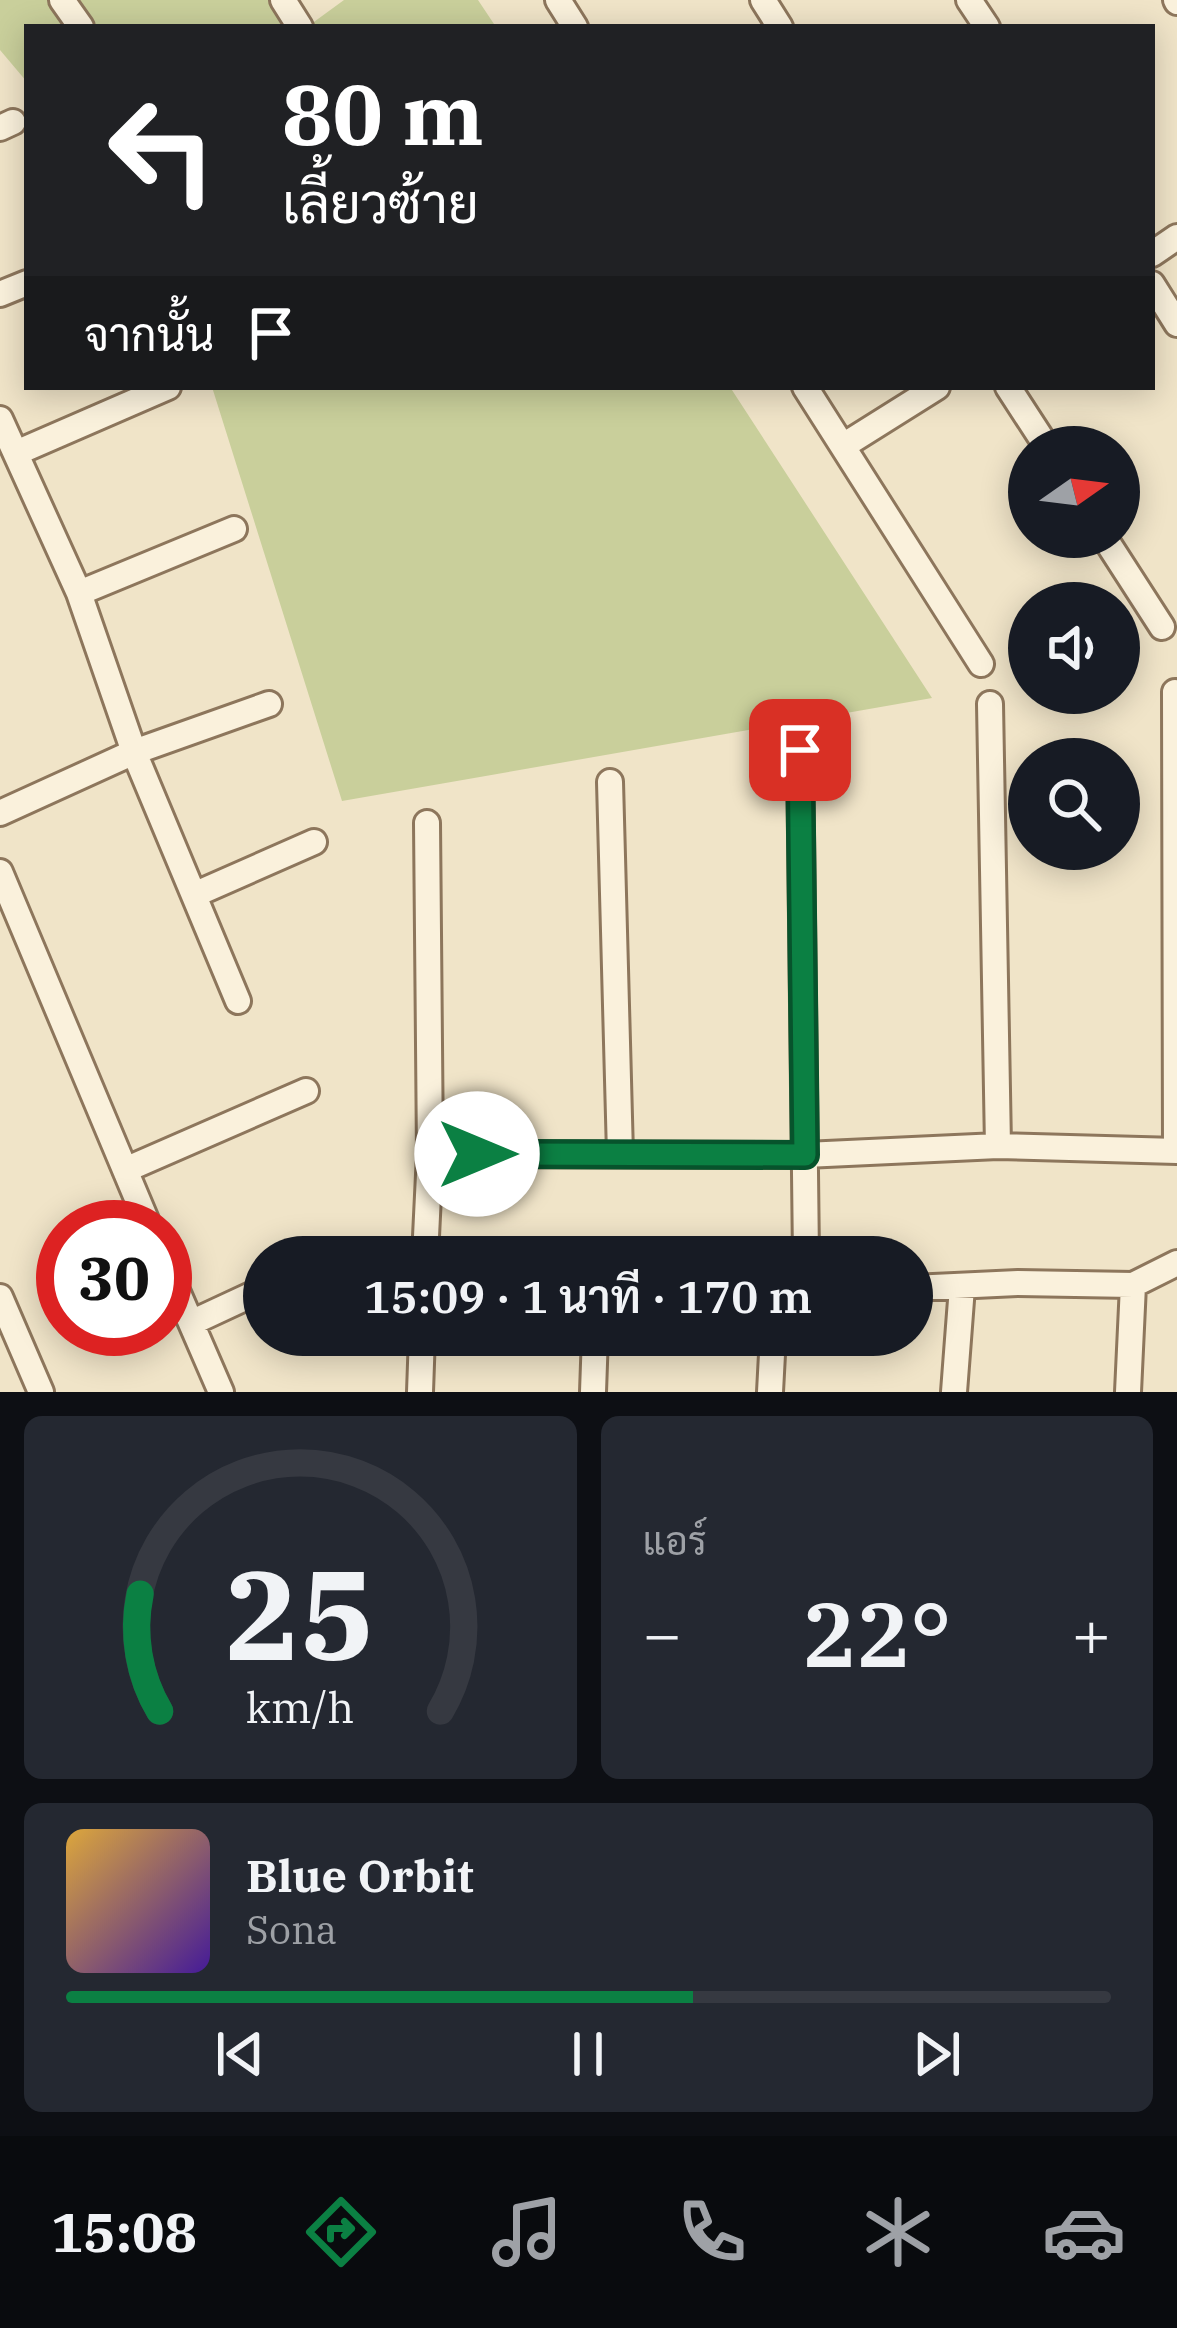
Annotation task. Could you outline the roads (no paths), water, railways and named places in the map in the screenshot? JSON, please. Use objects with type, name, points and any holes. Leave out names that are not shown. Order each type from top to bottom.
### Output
[{"type":"street","points":[[1155,289],[1177,324]]},
{"type":"street","points":[[16,453],[161,390]]},
{"type":"street","points":[[807,390],[981,664]]},
{"type":"street","points":[[843,446],[932,390]]},
{"type":"street","points":[[1010,390],[1033,426]]},
{"type":"street","points":[[0,418],[79,593],[134,752],[238,1001]]},
{"type":"street","points":[[79,593],[234,529]]},
{"type":"street","points":[[1118,558],[1162,627]]},
{"type":"street","points":[[430,1154],[805,1155],[998,1146],[1176,1151],[1174,692]]},
{"type":"street","points":[[0,813],[134,752],[269,704]]},
{"type":"street","points":[[990,704],[998,1146]]},
{"type":"street","points":[[800,750],[806,1236]]},
{"type":"street","points":[[610,782],[620,1154]]},
{"type":"street","points":[[426,1236],[428,823]]},
{"type":"street","points":[[196,894],[314,842]]},
{"type":"street","points":[[0,872],[138,1200]]},
{"type":"street","points":[[125,1170],[306,1091]]},
{"type":"street","points":[[933,1288],[1078,1282],[1133,1285],[1177,1263]]},
{"type":"street","points":[[1128,1392],[1133,1285]]},
{"type":"street","points":[[954,1392],[962,1287]]},
{"type":"street","points":[[0,1297],[41,1392]]},
{"type":"street","points":[[192,1323],[243,1298]]},
{"type":"street","points":[[192,1325],[221,1392]]},
{"type":"street","points":[[420,1392],[421,1356]]},
{"type":"street","points":[[593,1392],[594,1356]]},
{"type":"street","points":[[770,1392],[771,1356]]}]
